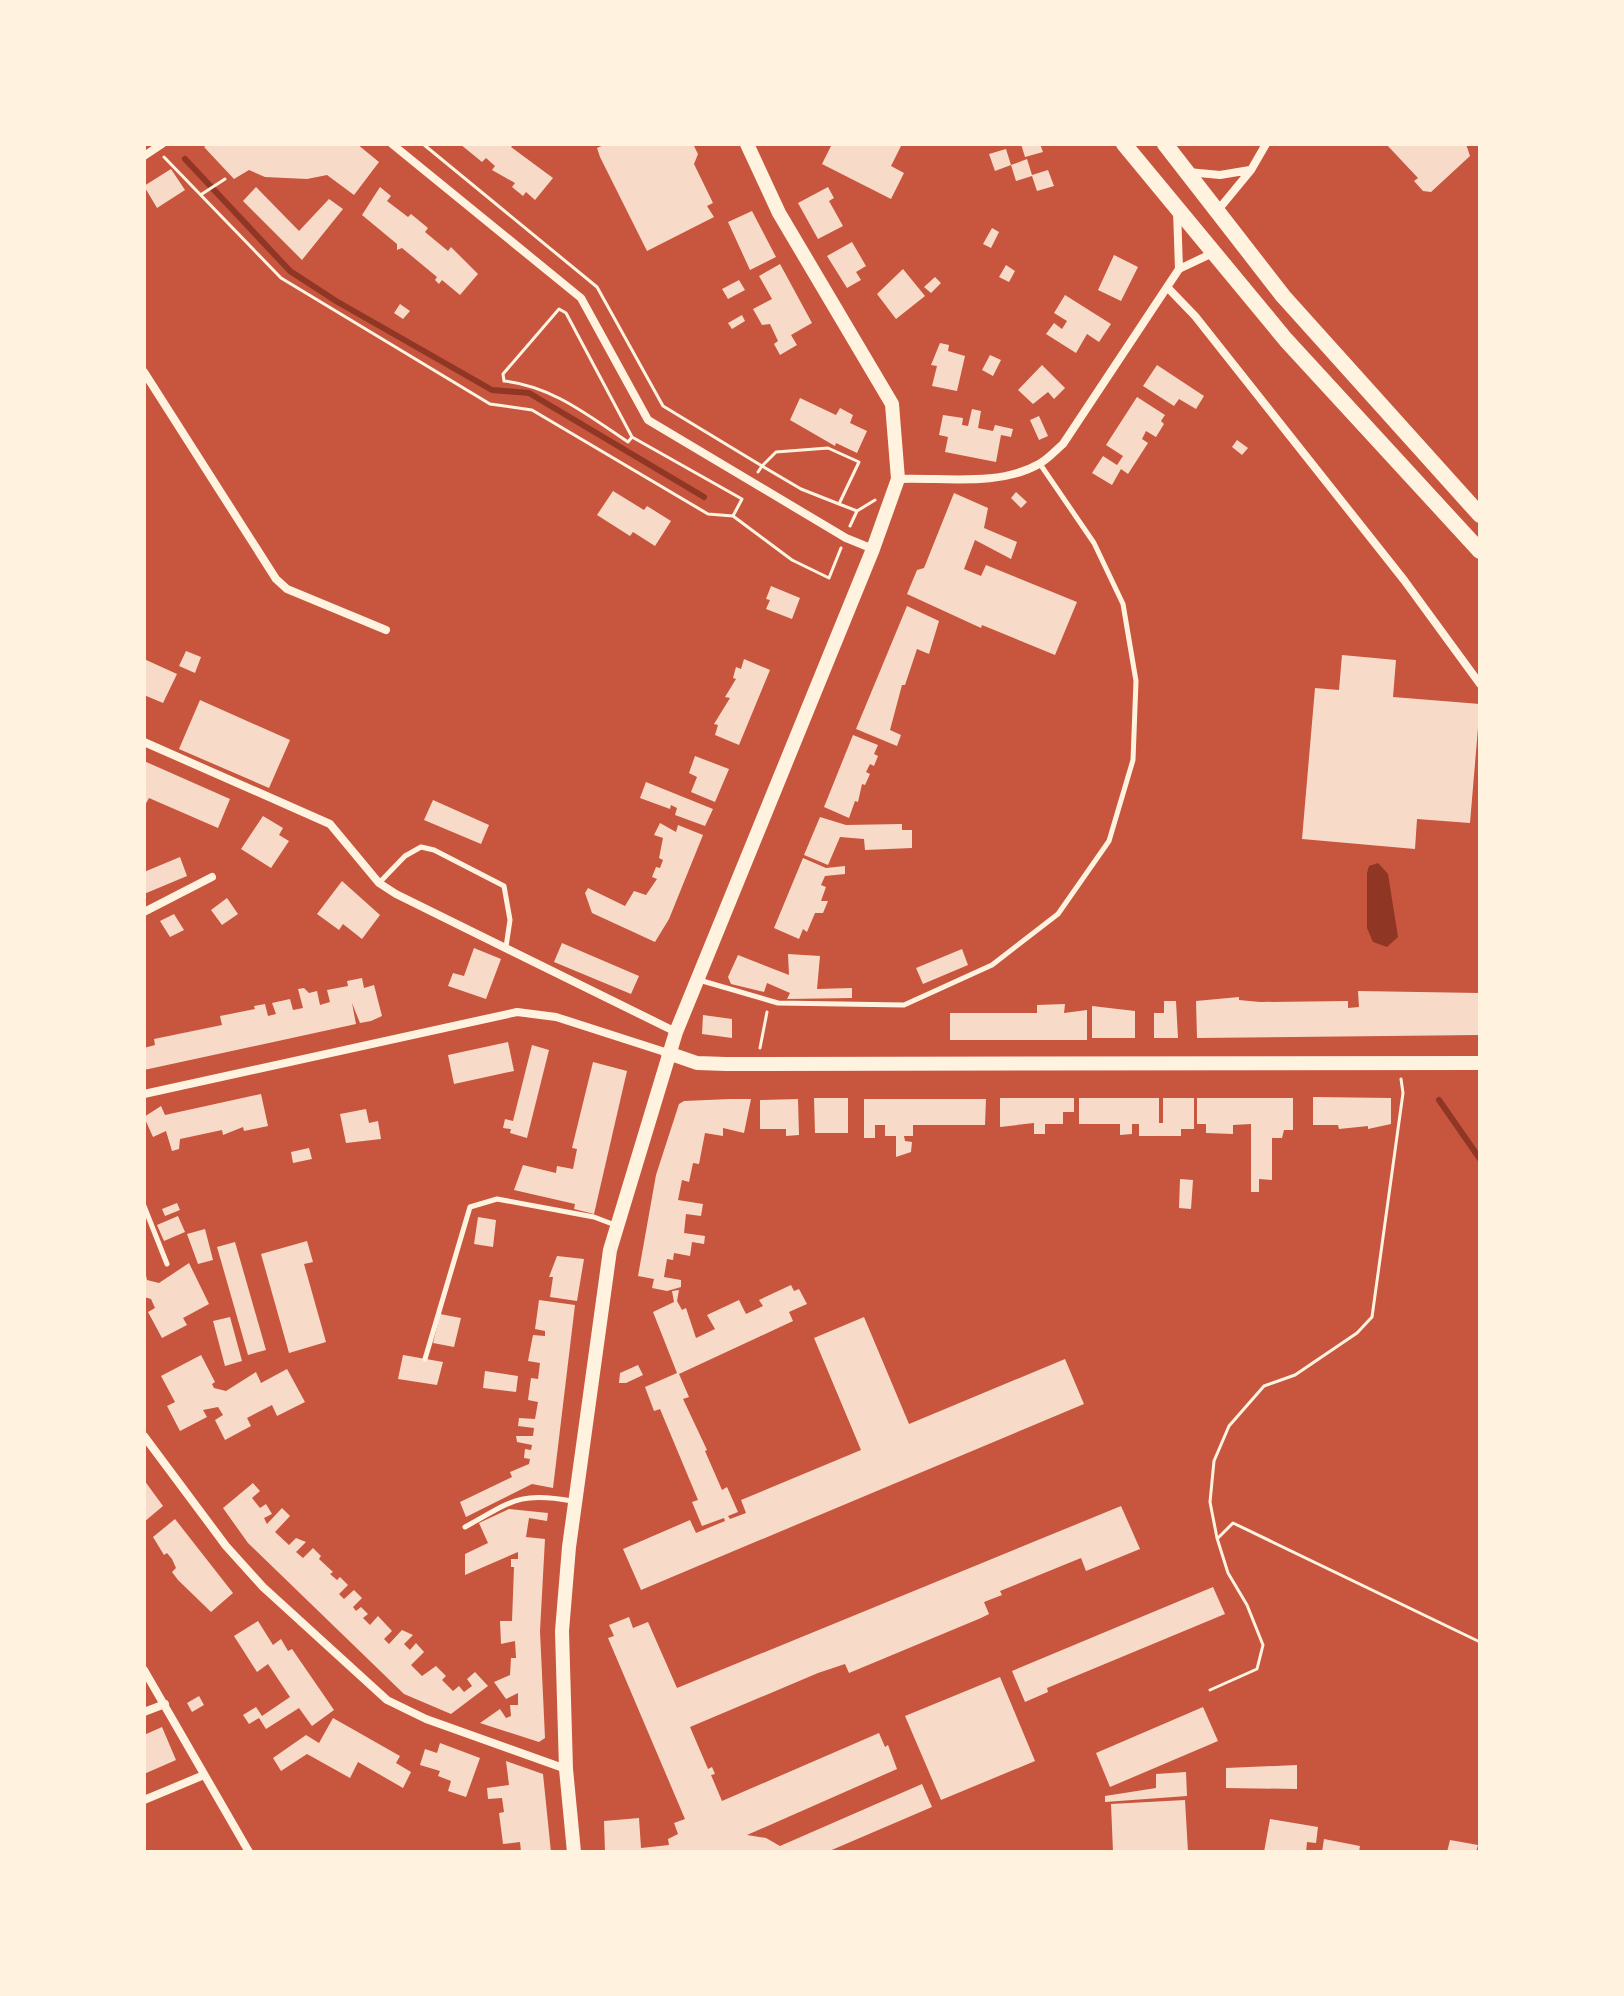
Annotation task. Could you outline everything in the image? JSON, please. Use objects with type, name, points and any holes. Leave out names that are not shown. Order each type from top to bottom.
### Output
[{"type":"main road","points":[[574,1852],[566,1769],[562,1631],[575,1501],[616,1226],[668,1053],[873,549],[898,479],[892,404],[779,213],[747,144]]},
{"type":"main road","points":[[1124,144],[1297,352],[1480,551]]},
{"type":"main road","points":[[1165,144],[1283,296],[1480,515]]},
{"type":"main road","points":[[668,1053],[697,1063],[758,1064],[1480,1063]]},
{"type":"street","points":[[392,144],[581,298],[648,420],[846,538],[873,549]]},
{"type":"street","points":[[1218,210],[1251,170],[1266,144]]},
{"type":"street","points":[[144,156],[159,146]]},
{"type":"street","points":[[1187,172],[1220,175],[1251,170]]},
{"type":"street","points":[[898,479],[981,478],[1010,474],[1040,464],[1063,444],[1179,269],[1177,210]]},
{"type":"street","points":[[1179,269],[1213,253]]},
{"type":"street","points":[[1168,288],[1195,316],[1404,580],[1480,684]]},
{"type":"street","points":[[144,372],[276,579],[287,589],[386,630]]},
{"type":"street","points":[[144,742],[330,824],[379,883],[604,999],[676,1032]]},
{"type":"street","points":[[144,912],[212,877]]},
{"type":"street","points":[[144,1094],[517,1012],[556,1017],[668,1053]]},
{"type":"street","points":[[144,1436],[226,1546],[263,1587],[387,1700],[426,1719],[566,1769]]},
{"type":"street","points":[[144,1670],[249,1852]]},
{"type":"street","points":[[144,1712],[165,1704]]},
{"type":"street","points":[[144,1800],[204,1775]]},
{"type":"lane","points":[[698,980],[769,1000],[904,1005],[992,965],[1058,914],[1109,841],[1133,760],[1136,681],[1123,604],[1094,543],[1040,464]]},
{"type":"lane","points":[[379,883],[405,856],[421,847],[473,869],[504,886],[510,920],[506,947]]},
{"type":"lane","points":[[425,1359],[470,1207],[497,1199],[594,1217],[616,1226]]},
{"type":"lane","points":[[144,1206],[167,1264]]},
{"type":"lane","points":[[465,1527],[509,1502],[535,1494],[575,1501]]},
{"type":"path","points":[[159,146],[201,195],[281,278],[490,404],[532,410],[708,514],[733,516],[792,560],[829,578],[846,538]]},
{"type":"path","points":[[201,195],[225,179]]},
{"type":"path","points":[[632,437],[628,442],[533,384],[504,381],[503,374],[559,309],[566,313],[632,437],[742,499],[733,516]]},
{"type":"path","points":[[839,504],[859,462],[828,448],[776,452],[762,466],[801,489],[839,504],[857,511],[872,499],[889,504]]},
{"type":"path","points":[[758,1064],[769,1000]]},
{"type":"path","points":[[1210,1690],[1257,1669],[1263,1645],[1247,1605],[1228,1573],[1217,1538],[1210,1502],[1214,1461],[1229,1426],[1264,1386],[1295,1375],[1357,1333],[1372,1317],[1403,1093],[1399,1063]]},
{"type":"path","points":[[1217,1538],[1233,1523],[1480,1642]]},
{"type":"shaded area","points":[[1378,863],[1388,874],[1398,937],[1387,947],[1373,942],[1367,928],[1367,873],[1369,866]]},
{"type":"building","points":[[209,144],[357,144],[379,162],[354,195],[327,175],[307,179],[265,177],[249,170],[234,179],[204,147]]},
{"type":"building","points":[[460,144],[514,144],[511,147],[553,178],[535,200],[526,192],[523,196],[512,187],[515,183],[492,170],[495,166],[486,158],[482,162]]},
{"type":"building","points":[[606,144],[693,144],[698,154],[694,164],[713,203],[707,206],[714,217],[647,251],[600,157],[597,148]]},
{"type":"building","points":[[832,144],[901,146],[891,166],[904,173],[891,199],[822,164]]},
{"type":"building","points":[[1021,144],[1040,144],[1043,152],[1025,157]]},
{"type":"building","points":[[1386,144],[1466,144],[1470,156],[1431,192],[1423,191],[1414,181],[1418,178]]},
{"type":"building","points":[[1006,149],[1011,165],[995,171],[989,154]]},
{"type":"building","points":[[1027,159],[1032,175],[1048,170],[1054,186],[1037,191],[1032,176],[1016,181],[1011,165]]},
{"type":"building","points":[[171,169],[185,190],[157,208],[144,186]]},
{"type":"building","points":[[256,187],[299,231],[329,199],[343,209],[302,260],[243,201]]},
{"type":"building","points":[[380,187],[391,196],[387,201],[408,217],[411,214],[428,228],[425,232],[448,251],[451,247],[478,274],[460,295],[442,280],[439,284],[435,280],[437,277],[402,248],[397,250],[397,244],[362,215]]},
{"type":"building","points":[[828,187],[834,198],[829,201],[843,226],[818,239],[798,203]]},
{"type":"building","points":[[752,211],[776,257],[750,270],[728,222]]},
{"type":"building","points":[[992,228],[999,232],[991,248],[983,244]]},
{"type":"building","points":[[852,242],[866,266],[856,272],[861,280],[847,288],[827,256]]},
{"type":"building","points":[[1114,255],[1138,267],[1121,301],[1098,290]]},
{"type":"building","points":[[780,264],[812,323],[791,335],[797,345],[780,355],[770,324],[762,325],[753,309],[772,299],[759,276]]},
{"type":"building","points":[[1006,265],[1015,271],[1009,282],[999,277]]},
{"type":"building","points":[[903,269],[925,296],[896,319],[877,294]]},
{"type":"building","points":[[935,277],[941,283],[931,293],[924,287]]},
{"type":"building","points":[[739,280],[745,290],[728,299],[722,289]]},
{"type":"building","points":[[1065,295],[1111,324],[1099,342],[1087,334],[1076,353],[1046,334],[1054,323],[1062,329],[1067,321],[1054,313]]},
{"type":"building","points":[[400,304],[410,311],[403,319],[394,313]]},
{"type":"building","points":[[742,315],[745,321],[732,329],[728,323]]},
{"type":"building","points":[[940,343],[949,345],[948,351],[965,356],[957,391],[932,386],[937,366],[931,365]]},
{"type":"building","points":[[990,355],[1001,360],[993,376],[982,370]]},
{"type":"building","points":[[1042,365],[1065,388],[1054,399],[1048,392],[1033,404],[1018,390]]},
{"type":"building","points":[[1157,365],[1204,396],[1196,409],[1179,399],[1174,406],[1143,386]]},
{"type":"building","points":[[1137,397],[1165,415],[1161,421],[1164,424],[1156,437],[1146,431],[1142,439],[1148,443],[1128,474],[1121,469],[1112,485],[1092,473],[1103,456],[1117,465],[1123,456],[1106,445]]},
{"type":"building","points":[[800,398],[836,415],[840,408],[853,415],[850,423],[867,431],[857,453],[836,443],[835,446],[790,420]]},
{"type":"building","points":[[972,409],[981,411],[978,428],[993,431],[995,425],[1013,429],[1011,437],[1001,435],[996,462],[945,452],[948,437],[939,435],[943,415],[963,418],[962,425],[968,426]]},
{"type":"building","points":[[1039,416],[1048,436],[1039,440],[1030,420]]},
{"type":"building","points":[[1237,440],[1248,448],[1242,455],[1232,447]]},
{"type":"building","points":[[613,491],[644,510],[647,506],[671,521],[655,546],[633,532],[630,536],[597,515]]},
{"type":"building","points":[[1016,492],[1027,502],[1021,508],[1011,498]]},
{"type":"building","points":[[954,493],[988,508],[984,528],[1017,542],[1011,559],[975,540],[964,569],[981,576],[986,565],[1077,602],[1055,655],[982,625],[981,628],[907,594],[917,570],[924,568]]},
{"type":"building","points":[[771,586],[800,598],[792,619],[766,609]]},
{"type":"building","points":[[907,606],[939,621],[929,654],[917,649],[905,685],[902,685],[890,730],[901,735],[897,746],[856,729]]},
{"type":"building","points":[[186,651],[201,657],[195,673],[179,666]]},
{"type":"building","points":[[1342,655],[1396,660],[1393,697],[1480,704],[1470,823],[1417,819],[1415,849],[1302,839],[1315,688],[1339,690]]},
{"type":"building","points":[[144,659],[177,674],[163,703],[144,695]]},
{"type":"building","points":[[744,659],[770,670],[739,745],[715,735],[718,725],[714,724],[730,698],[725,697],[736,679],[733,678],[736,667],[741,669]]},
{"type":"building","points":[[200,700],[290,740],[269,788],[179,749]]},
{"type":"building","points":[[853,735],[878,745],[874,754],[878,756],[874,766],[870,764],[866,772],[870,774],[865,785],[862,784],[858,802],[855,801],[849,818],[824,807]]},
{"type":"building","points":[[695,756],[729,769],[715,802],[691,792],[697,777],[689,773]]},
{"type":"building","points":[[144,761],[230,799],[218,828],[149,798],[144,807]]},
{"type":"building","points":[[646,782],[713,809],[705,826],[675,815],[677,808],[671,805],[670,809],[640,798]]},
{"type":"building","points":[[433,800],[489,825],[481,844],[424,820]]},
{"type":"building","points":[[263,816],[283,828],[279,835],[289,841],[271,868],[241,849]]},
{"type":"building","points":[[820,817],[846,825],[902,824],[902,830],[912,830],[912,848],[865,850],[864,839],[840,837],[828,865],[804,855]]},
{"type":"building","points":[[660,823],[676,832],[678,825],[703,835],[669,919],[655,942],[592,913],[585,893],[588,888],[625,906],[634,891],[646,895],[657,879],[652,877],[656,867],[660,868],[663,860],[659,858],[663,838],[654,835]]},
{"type":"building","points":[[180,857],[187,876],[144,894],[144,872]]},
{"type":"building","points":[[803,858],[826,868],[845,866],[845,874],[825,876],[821,885],[826,887],[821,901],[828,901],[823,913],[815,913],[807,932],[803,929],[799,939],[774,928]]},
{"type":"building","points":[[342,881],[380,915],[362,939],[343,924],[339,930],[317,914]]},
{"type":"building","points":[[227,898],[238,914],[222,925],[211,910]]},
{"type":"building","points":[[174,914],[184,930],[170,937],[160,921]]},
{"type":"building","points":[[562,943],[639,976],[631,994],[554,962]]},
{"type":"building","points":[[474,948],[501,959],[486,999],[448,986],[453,973],[464,976]]},
{"type":"building","points":[[962,949],[968,965],[923,984],[916,968]]},
{"type":"building","points":[[788,954],[820,956],[817,989],[852,988],[852,998],[787,999],[790,993],[767,983],[764,992],[731,984],[728,977],[738,955],[789,975]]},
{"type":"building","points":[[362,978],[364,988],[374,985],[382,1016],[371,1021],[360,1023],[352,1003],[356,1024],[144,1070],[144,1048],[155,1045],[154,1039],[222,1025],[220,1016],[255,1009],[254,1006],[265,1004],[268,1016],[276,1014],[272,1003],[290,999],[293,1010],[303,1008],[298,989],[304,988],[309,993],[317,991],[320,1005],[330,1002],[327,990],[348,986],[347,981]]},
{"type":"building","points":[[1358,991],[1480,993],[1480,1035],[1197,1038],[1196,1001],[1239,997],[1239,1000],[1260,1002],[1348,1001],[1348,1008],[1359,1007]]},
{"type":"building","points":[[1164,1001],[1176,1001],[1178,1038],[1154,1038],[1154,1013],[1164,1013]]},
{"type":"building","points":[[1065,1004],[1064,1013],[1087,1010],[1087,1040],[950,1040],[950,1013],[1037,1013],[1037,1005]]},
{"type":"building","points":[[1092,1006],[1135,1011],[1135,1038],[1092,1038]]},
{"type":"building","points":[[703,1015],[732,1019],[732,1038],[702,1034]]},
{"type":"building","points":[[508,1042],[514,1071],[454,1084],[448,1055]]},
{"type":"building","points":[[532,1045],[549,1050],[527,1138],[503,1128],[505,1119],[513,1121]]},
{"type":"building","points":[[593,1062],[627,1071],[594,1214],[574,1209],[575,1204],[514,1190],[523,1165],[556,1173],[557,1166],[573,1169],[577,1149],[572,1148]]},
{"type":"building","points":[[261,1094],[268,1126],[244,1131],[243,1127],[223,1135],[222,1130],[180,1139],[179,1149],[172,1151],[166,1131],[153,1137],[144,1117],[161,1106],[165,1115]]},
{"type":"building","points":[[1313,1097],[1391,1098],[1391,1124],[1368,1129],[1368,1126],[1339,1129],[1338,1125],[1313,1125]]},
{"type":"building","points":[[814,1098],[848,1098],[848,1133],[815,1133]]},
{"type":"building","points":[[1000,1098],[1074,1098],[1074,1112],[1063,1112],[1063,1124],[1045,1124],[1045,1134],[1034,1134],[1034,1123],[1000,1127]]},
{"type":"building","points":[[1079,1098],[1159,1098],[1159,1123],[1163,1123],[1163,1098],[1194,1098],[1194,1129],[1181,1129],[1181,1136],[1139,1136],[1139,1124],[1132,1124],[1132,1134],[1120,1135],[1120,1124],[1079,1124]]},
{"type":"building","points":[[1197,1098],[1293,1098],[1293,1130],[1284,1130],[1282,1138],[1272,1138],[1272,1180],[1259,1179],[1259,1192],[1251,1192],[1251,1124],[1233,1125],[1233,1134],[1206,1133],[1206,1124],[1197,1124]]},
{"type":"building","points":[[751,1099],[744,1133],[723,1128],[723,1136],[705,1133],[699,1164],[693,1163],[689,1182],[682,1180],[678,1200],[703,1204],[701,1216],[686,1214],[684,1233],[705,1236],[704,1244],[692,1242],[690,1256],[674,1253],[673,1260],[667,1259],[664,1277],[681,1280],[681,1287],[667,1291],[652,1288],[654,1279],[638,1276],[656,1175],[679,1104],[684,1101]]},
{"type":"building","points":[[798,1099],[799,1135],[786,1136],[786,1129],[760,1129],[760,1100]]},
{"type":"building","points":[[864,1099],[986,1099],[985,1125],[913,1125],[913,1136],[904,1136],[905,1141],[912,1142],[911,1152],[896,1157],[896,1136],[885,1136],[885,1125],[875,1125],[875,1138],[864,1138]]},
{"type":"building","points":[[366,1109],[369,1123],[378,1121],[381,1139],[346,1143],[340,1114]]},
{"type":"building","points":[[309,1148],[312,1159],[293,1163],[291,1152]]},
{"type":"building","points":[[1180,1179],[1193,1180],[1191,1209],[1179,1208]]},
{"type":"building","points":[[177,1203],[180,1210],[165,1216],[162,1209]]},
{"type":"building","points":[[178,1216],[185,1232],[164,1241],[157,1225]]},
{"type":"building","points":[[478,1217],[496,1220],[493,1247],[474,1244]]},
{"type":"building","points":[[205,1229],[213,1260],[198,1264],[187,1234]]},
{"type":"building","points":[[307,1241],[313,1262],[304,1264],[326,1342],[289,1353],[261,1254]]},
{"type":"building","points":[[235,1242],[266,1350],[248,1355],[217,1247]]},
{"type":"building","points":[[557,1256],[584,1259],[577,1301],[550,1297],[553,1277],[549,1277]]},
{"type":"building","points":[[189,1263],[209,1304],[183,1318],[187,1325],[162,1338],[148,1312],[155,1308],[151,1299],[144,1297],[144,1266],[147,1280],[159,1283]]},
{"type":"building","points":[[791,1285],[794,1291],[799,1289],[807,1304],[789,1312],[793,1321],[679,1374],[689,1397],[683,1399],[705,1451],[722,1490],[727,1487],[738,1512],[728,1516],[730,1519],[746,1513],[741,1500],[861,1450],[814,1338],[864,1317],[909,1424],[1065,1359],[1084,1404],[641,1590],[623,1549],[690,1520],[696,1533],[725,1521],[724,1518],[702,1526],[692,1502],[698,1500],[660,1409],[654,1411],[645,1387],[677,1373],[653,1312],[674,1302],[672,1291],[679,1290],[677,1301],[682,1310],[686,1308],[696,1338],[715,1329],[707,1315],[739,1300],[746,1314],[763,1306],[759,1300]]},
{"type":"building","points":[[539,1300],[575,1305],[553,1488],[532,1484],[466,1517],[460,1502],[512,1477],[510,1472],[529,1464],[530,1459],[524,1458],[525,1449],[531,1450],[532,1445],[517,1442],[516,1436],[533,1436],[534,1428],[518,1426],[519,1418],[535,1419],[538,1402],[528,1400],[531,1378],[538,1379],[540,1363],[528,1361],[533,1335],[545,1336],[545,1331],[535,1329]]},
{"type":"building","points":[[440,1314],[461,1318],[454,1347],[433,1343]]},
{"type":"building","points":[[230,1317],[242,1361],[225,1366],[213,1321]]},
{"type":"building","points":[[201,1355],[215,1382],[212,1384],[214,1388],[226,1391],[256,1372],[261,1383],[287,1369],[305,1402],[277,1416],[272,1405],[247,1418],[251,1426],[225,1440],[215,1420],[223,1415],[218,1407],[203,1410],[207,1417],[180,1431],[167,1406],[175,1402],[161,1376]]},
{"type":"building","points":[[403,1355],[443,1362],[437,1385],[398,1379]]},
{"type":"building","points":[[638,1365],[643,1375],[619,1383],[620,1373]]},
{"type":"building","points":[[485,1371],[518,1376],[516,1392],[483,1388]]},
{"type":"building","points":[[144,1480],[163,1506],[144,1522]]},
{"type":"building","points":[[253,1483],[260,1491],[252,1498],[260,1508],[266,1504],[272,1514],[264,1518],[267,1524],[282,1508],[290,1516],[275,1532],[289,1545],[296,1538],[306,1542],[296,1552],[303,1558],[313,1548],[321,1556],[319,1559],[333,1572],[330,1574],[337,1580],[340,1577],[348,1585],[339,1594],[344,1599],[354,1590],[362,1598],[353,1607],[356,1611],[361,1607],[368,1614],[363,1618],[370,1625],[378,1616],[392,1631],[384,1639],[389,1644],[402,1630],[413,1635],[404,1644],[410,1650],[416,1643],[424,1652],[411,1665],[422,1676],[436,1666],[446,1676],[442,1680],[453,1691],[459,1686],[464,1692],[472,1686],[467,1679],[475,1672],[488,1686],[451,1714],[404,1694],[248,1543],[223,1508]]},
{"type":"building","points":[[1121,1506],[1140,1549],[1086,1571],[1081,1558],[1000,1591],[1002,1595],[984,1602],[989,1614],[981,1618],[849,1673],[845,1664],[818,1673],[690,1727],[708,1769],[712,1767],[715,1774],[711,1775],[722,1801],[879,1733],[885,1747],[888,1745],[897,1769],[747,1835],[766,1838],[780,1846],[922,1784],[932,1807],[827,1852],[605,1852],[604,1821],[639,1818],[641,1848],[669,1845],[668,1839],[678,1834],[674,1823],[685,1819],[608,1638],[614,1636],[609,1625],[629,1617],[633,1628],[648,1622],[677,1688]]},
{"type":"building","points":[[509,1509],[548,1513],[547,1521],[529,1518],[526,1537],[545,1539],[540,1631],[545,1738],[539,1742],[480,1723],[500,1709],[506,1718],[511,1716],[510,1705],[518,1705],[518,1693],[506,1699],[494,1682],[510,1675],[511,1658],[516,1658],[515,1641],[501,1644],[500,1621],[512,1621],[514,1567],[511,1567],[511,1559],[518,1559],[518,1552],[465,1575],[465,1554],[488,1543],[479,1523]]},
{"type":"building","points":[[175,1519],[233,1593],[211,1612],[178,1580],[172,1572],[176,1568],[172,1559],[167,1553],[164,1555],[153,1537]]},
{"type":"building","points":[[1213,1587],[1225,1614],[1047,1688],[1048,1692],[1025,1702],[1012,1671]]},
{"type":"building","points":[[258,1621],[273,1645],[281,1639],[288,1651],[292,1649],[334,1710],[312,1726],[299,1708],[266,1729],[259,1718],[249,1724],[243,1715],[256,1707],[262,1716],[290,1697],[268,1664],[257,1672],[234,1636]]},
{"type":"building","points":[[1000,1677],[1035,1761],[941,1800],[905,1716]]},
{"type":"building","points":[[199,1696],[204,1705],[192,1712],[187,1703]]},
{"type":"building","points":[[1203,1707],[1218,1741],[1110,1787],[1096,1753]]},
{"type":"building","points":[[333,1718],[400,1756],[396,1763],[411,1772],[403,1788],[358,1762],[350,1778],[307,1754],[281,1771],[273,1758],[306,1735],[319,1743]]},
{"type":"building","points":[[162,1727],[176,1760],[144,1774],[144,1735]]},
{"type":"building","points":[[440,1743],[480,1758],[466,1797],[448,1791],[451,1781],[438,1776],[440,1771],[420,1765],[425,1749],[437,1753]]},
{"type":"building","points":[[506,1761],[543,1774],[551,1852],[521,1852],[520,1842],[503,1844],[499,1813],[504,1812],[502,1798],[488,1799],[487,1788],[509,1785]]},
{"type":"building","points":[[1297,1765],[1297,1789],[1226,1788],[1226,1768]]},
{"type":"building","points":[[1186,1772],[1187,1796],[1105,1802],[1105,1796],[1156,1788],[1156,1774]]},
{"type":"building","points":[[1185,1800],[1188,1852],[1113,1852],[1111,1804]]},
{"type":"building","points":[[1270,1819],[1318,1827],[1316,1843],[1307,1842],[1306,1852],[1264,1852]]},
{"type":"building","points":[[1324,1839],[1360,1846],[1359,1852],[1322,1852]]},
{"type":"building","points":[[1450,1840],[1478,1845],[1476,1852],[1447,1852]]},
{"type":"waterway","points":[[185,159],[290,271],[336,301],[492,390],[529,393],[704,497]]},
{"type":"waterway","points":[[1439,1100],[1480,1159]]}]
